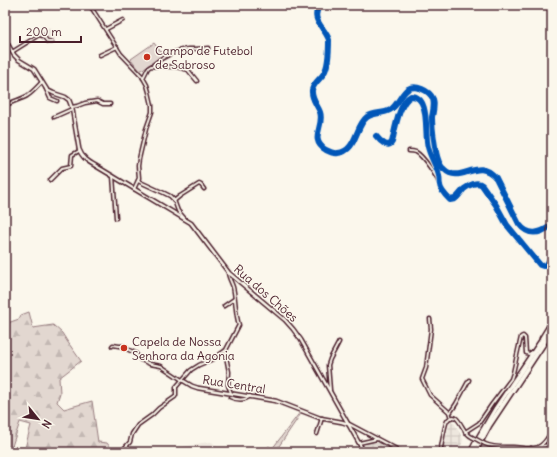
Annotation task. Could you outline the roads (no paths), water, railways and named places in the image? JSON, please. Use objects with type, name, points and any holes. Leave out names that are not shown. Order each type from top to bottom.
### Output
[{"type":"highway","points":[[476,452],[489,426],[552,325]]},
{"type":"highway","points":[[471,452],[496,408],[552,331]]},
{"type":"main road","points":[[5,37],[16,58],[34,69],[45,88],[52,93],[67,98],[70,101],[79,151]]},
{"type":"main road","name":"Rua dos Chões","points":[[79,151],[86,159],[112,176],[193,225],[228,272],[293,328],[363,451]]},
{"type":"main road","name":"Rua Central","points":[[182,380],[198,388],[231,395],[250,396],[278,401],[322,418],[348,424]]},
{"type":"main road","points":[[339,421],[344,418]]},
{"type":"street","points":[[88,5],[106,29],[122,55],[143,78],[148,88],[152,110],[139,159],[138,181],[134,189]]},
{"type":"street","points":[[106,29],[123,20]]},
{"type":"street","points":[[12,52],[39,34],[48,42],[52,42]]},
{"type":"street","points":[[100,55],[117,47]]},
{"type":"street","points":[[143,78],[148,68],[162,58],[184,50],[208,48]]},
{"type":"street","points":[[151,66],[177,66],[185,68],[197,81]]},
{"type":"street","points":[[5,106],[34,91],[42,82]]},
{"type":"street","points":[[45,88],[50,97],[57,101]]},
{"type":"street","points":[[376,136],[385,144],[391,144],[396,123],[405,101],[411,96],[418,98],[425,109],[427,146],[440,176],[440,185]]},
{"type":"street","points":[[54,116],[85,103],[97,101],[103,104],[110,104]]},
{"type":"street","points":[[409,150],[416,152],[421,156],[436,176],[449,199],[456,199],[465,189],[476,183],[481,184],[496,205],[506,225],[540,265],[547,265],[552,254]]},
{"type":"street","points":[[50,180],[63,168],[71,166],[72,156],[79,151]]},
{"type":"street","points":[[112,176],[116,218]]},
{"type":"street","points":[[138,181],[165,193],[170,197],[186,220]]},
{"type":"street","points":[[174,201],[199,184],[204,189]]},
{"type":"street","points":[[122,452],[130,443],[132,434],[137,426],[174,398],[176,395],[176,388],[189,372],[197,366],[212,360],[225,351],[229,345],[239,326],[233,287],[228,272]]},
{"type":"street","points":[[224,306],[234,299]]},
{"type":"street","points":[[430,319],[431,329],[426,368],[422,379],[430,395],[450,413],[451,418]]},
{"type":"street","points":[[466,432],[479,423],[511,378],[521,337],[523,336],[525,338],[526,353],[529,354],[552,320]]},
{"type":"street","points":[[330,392],[328,365],[339,342]]},
{"type":"street","name":"Rua Central","points":[[112,346],[124,346],[135,353],[141,360],[161,366],[182,380]]},
{"type":"street","points":[[225,351],[229,372],[228,385],[231,395]]},
{"type":"street","points":[[450,413],[469,380]]},
{"type":"street","points":[[451,418],[454,417],[458,420],[467,434],[485,444],[496,447],[531,448],[552,444]]},
{"type":"street","points":[[317,434],[322,418]]},
{"type":"street","points":[[440,452],[447,422],[451,418]]},
{"type":"street","points":[[348,424],[402,452]]},
{"type":"street","points":[[539,447],[544,443],[552,430]]},
{"type":"street","points":[[358,443],[377,439]]},
{"type":"street","points":[[363,451],[364,445],[367,441]]},
{"type":"street","points":[[531,448],[535,452]]},
{"type":"place","name":"Campo de Futebol de Sabroso","points":[[147,57]]},
{"type":"place","name":"Capela de Nossa Senhora da Agonia","points":[[124,348]]}]
